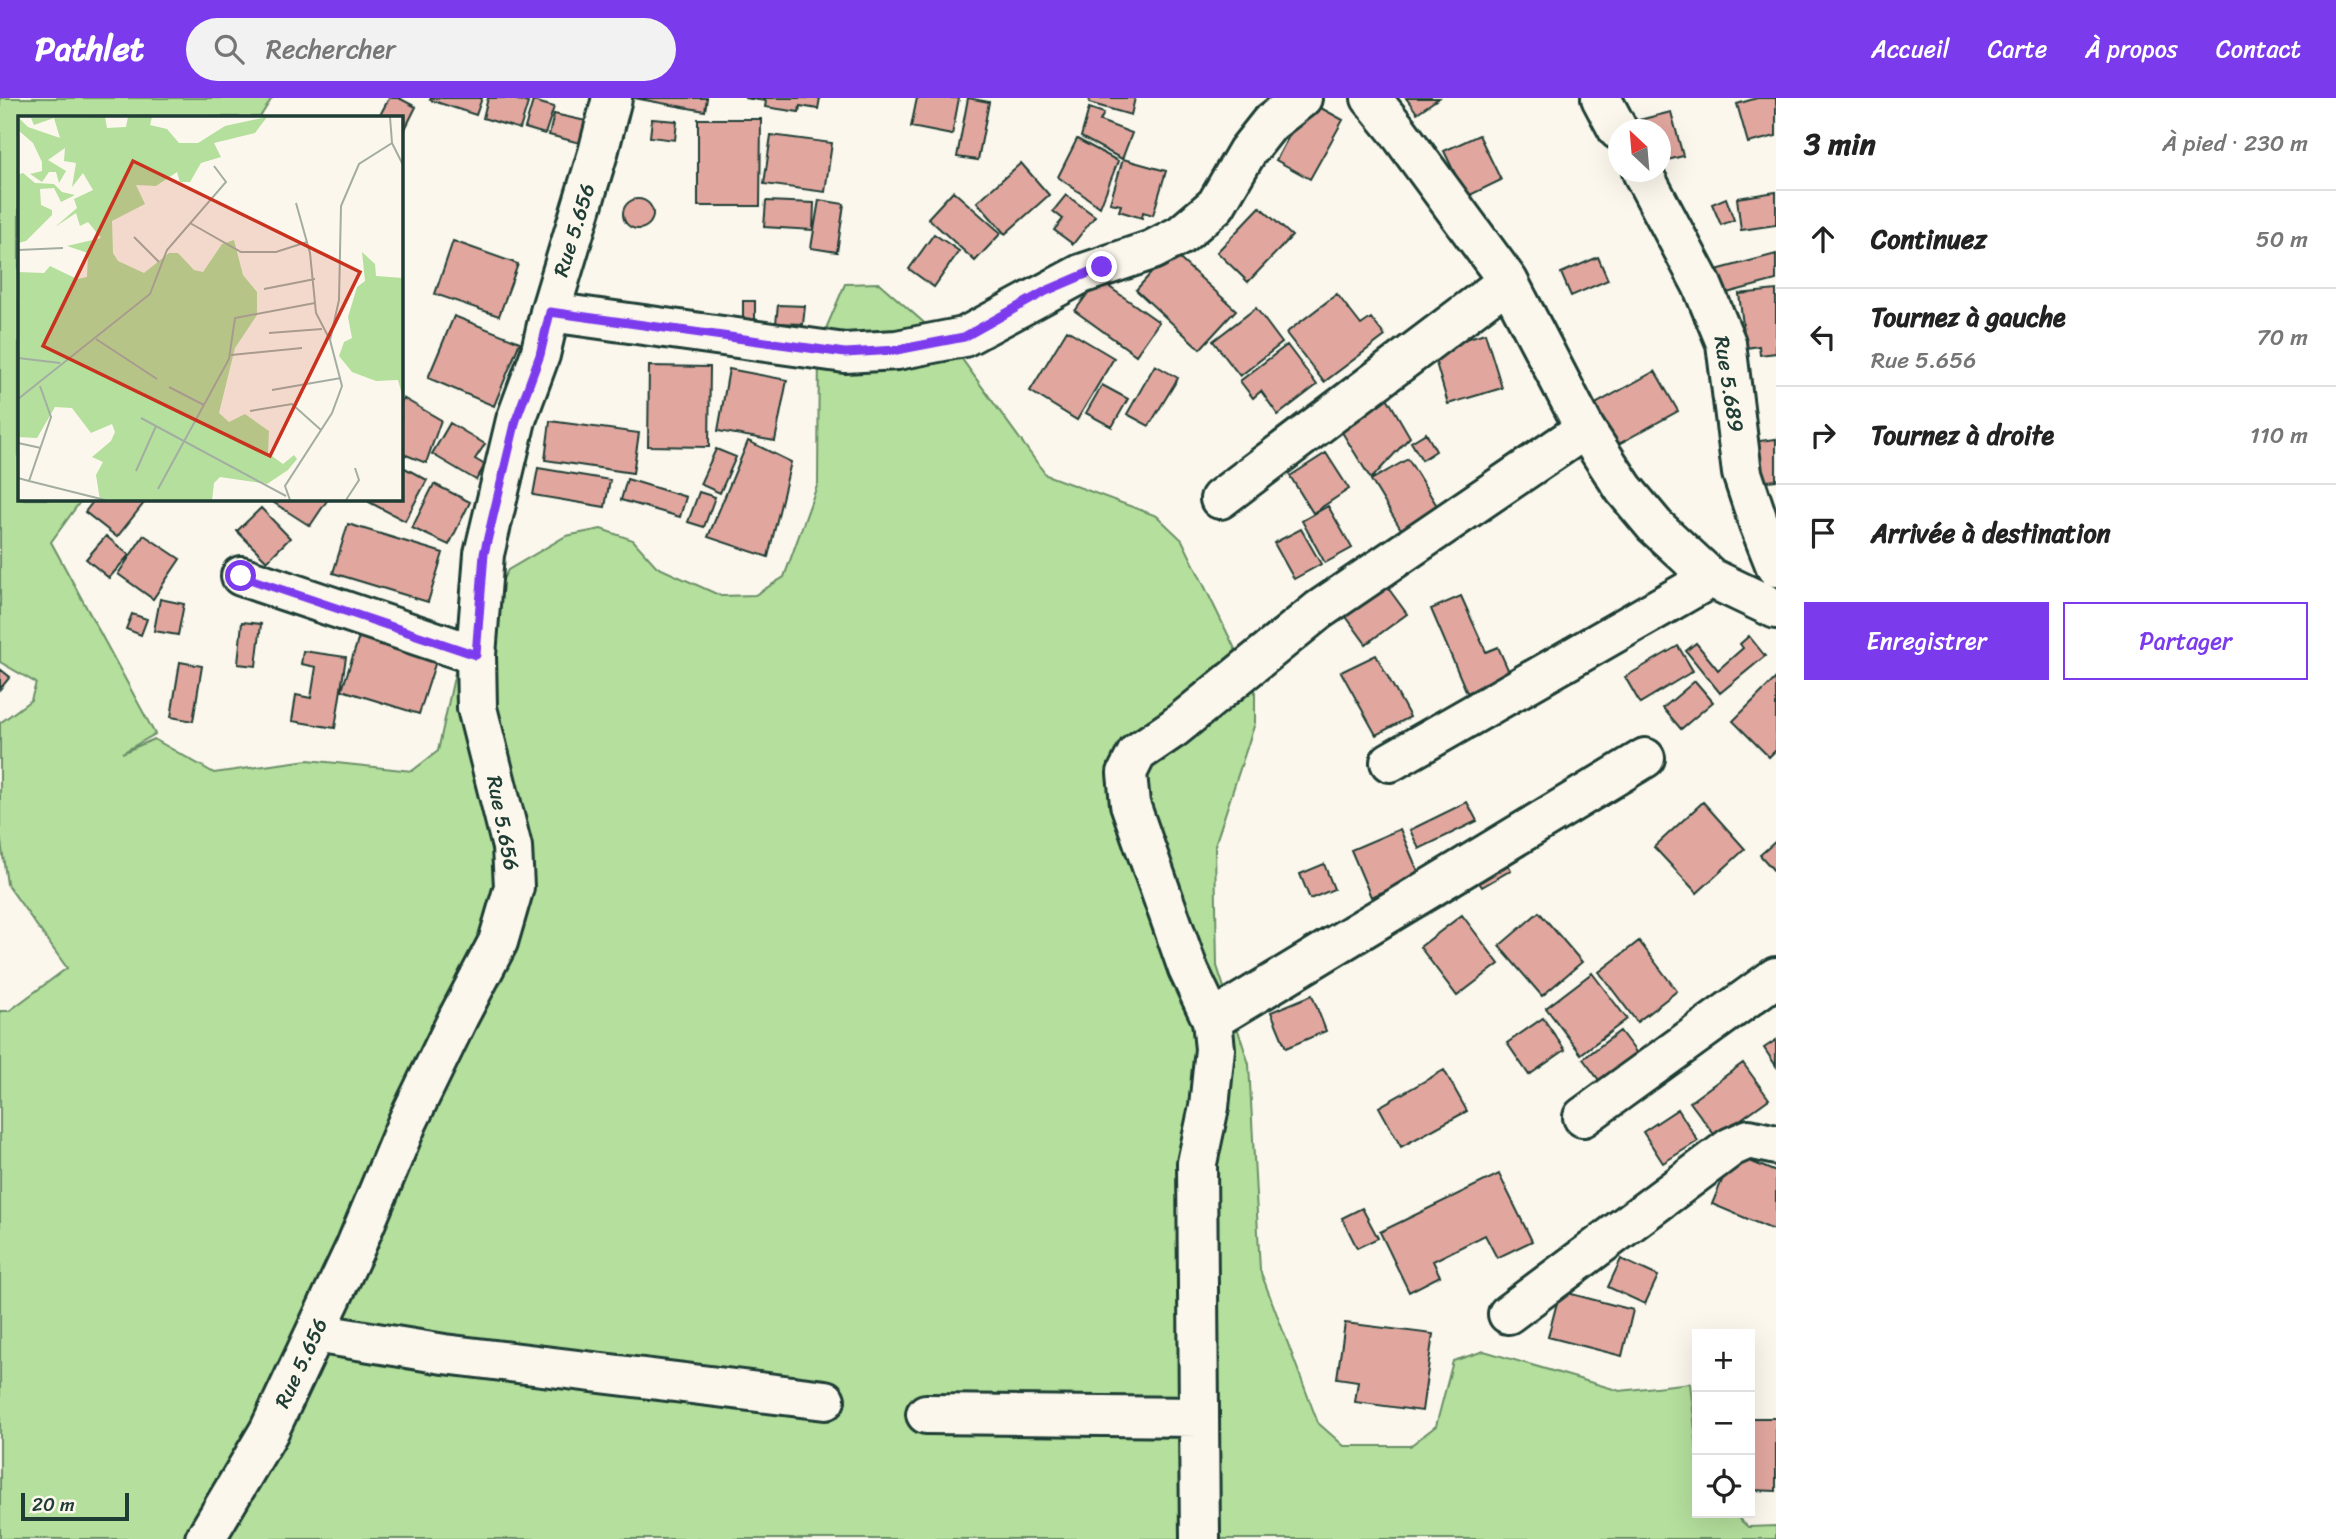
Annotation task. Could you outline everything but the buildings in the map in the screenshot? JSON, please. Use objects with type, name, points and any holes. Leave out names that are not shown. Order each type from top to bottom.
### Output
[{"type":"street","name":"Rue 5.656","points":[[205,1539],[269,1432],[355,1248],[408,1121],[498,942],[514,887],[512,847],[477,708],[476,655],[487,541],[516,420],[540,355],[612,98]]},
{"type":"street","points":[[550,312],[845,353],[897,350],[964,337],[1081,274],[1152,250],[1181,235],[1216,205],[1247,152],[1270,123],[1302,98]]},
{"type":"street","points":[[1371,98],[1508,281],[1585,429],[1623,489],[1655,526],[1711,578],[1776,609]]},
{"type":"street","points":[[1601,98],[1613,119]]},
{"type":"street","name":"Rue 5.689","points":[[1647,182],[1702,285],[1726,342],[1742,472],[1776,567]]},
{"type":"street","points":[[1220,499],[1508,281]]},
{"type":"street","points":[[1200,1539],[1197,1163],[1209,1107],[1215,1049],[1212,1020],[1188,969],[1130,804],[1127,773],[1137,752],[1174,728],[1319,610],[1585,429]]},
{"type":"street","points":[[241,576],[476,655]]},
{"type":"street","points":[[1390,762],[1711,578]]},
{"type":"street","points":[[1212,1020],[1645,758]]},
{"type":"street","points":[[1583,1117],[1776,977]]},
{"type":"street","points":[[1508,1314],[1731,1147],[1749,1139],[1776,1144]]},
{"type":"street","points":[[315,1333],[444,1354],[825,1400]]},
{"type":"street","points":[[926,1414],[1199,1417]]},
{"type":"green space","points":[[0,98],[272,98],[261,116],[18,116],[18,500],[81,500],[51,542],[155,734],[122,753],[154,739],[214,773],[308,760],[412,771],[438,751],[459,654],[508,570],[566,536],[601,529],[633,540],[657,567],[721,596],[755,595],[784,577],[818,483],[819,345],[845,284],[879,283],[956,351],[1046,475],[1157,516],[1182,540],[1255,690],[1255,723],[1215,845],[1217,966],[1249,1064],[1260,1270],[1318,1423],[1344,1446],[1410,1446],[1436,1426],[1453,1361],[1484,1351],[1620,1391],[1690,1383],[1692,1518],[1738,1518],[1748,1527],[1776,1526],[1776,1539],[0,1539],[0,1011],[9,1011],[67,968],[7,884],[0,835],[0,723],[31,700],[36,683],[0,662]]},
{"type":"route","points":[[241,576],[476,655],[484,554],[516,420],[540,355],[550,312],[845,353],[897,350],[964,337],[1046,291],[1102,267]]}]
